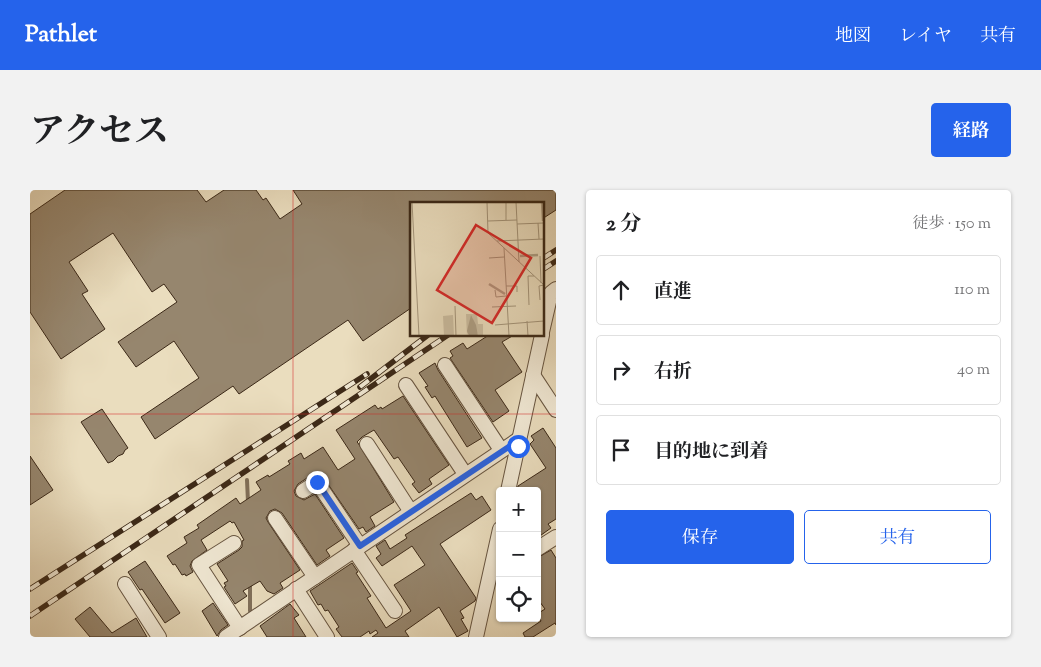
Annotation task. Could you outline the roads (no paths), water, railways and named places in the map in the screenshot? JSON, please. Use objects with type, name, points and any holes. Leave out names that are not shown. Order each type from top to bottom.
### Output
[{"type":"street","points":[[544,325],[551,293],[556,289]]},
{"type":"street","points":[[509,487],[542,336]]},
{"type":"street","points":[[445,365],[501,450]]},
{"type":"street","points":[[533,376],[556,410]]},
{"type":"street","points":[[406,385],[465,474]]},
{"type":"street","points":[[226,637],[465,474],[519,440]]},
{"type":"street","points":[[367,444],[411,512]]},
{"type":"street","points":[[303,491],[317,482],[395,611]]},
{"type":"street","points":[[275,518],[315,577]]},
{"type":"street","points":[[476,637],[494,577],[500,532]]},
{"type":"street","points":[[541,546],[556,537]]},
{"type":"street","points":[[234,542],[199,565],[240,628]]},
{"type":"street","points":[[125,584],[159,637]]},
{"type":"street","points":[[296,590],[327,637]]},
{"type":"waterway","points":[[247,480],[248,502]]},
{"type":"waterway","points":[[250,582],[250,611]]},
{"type":"railway","points":[[544,258],[556,250]]},
{"type":"railway","points":[[544,269],[556,261]]},
{"type":"railway","points":[[360,387],[427,336]]},
{"type":"railway","points":[[30,616],[447,336]]},
{"type":"railway","points":[[30,589],[367,374]]}]
